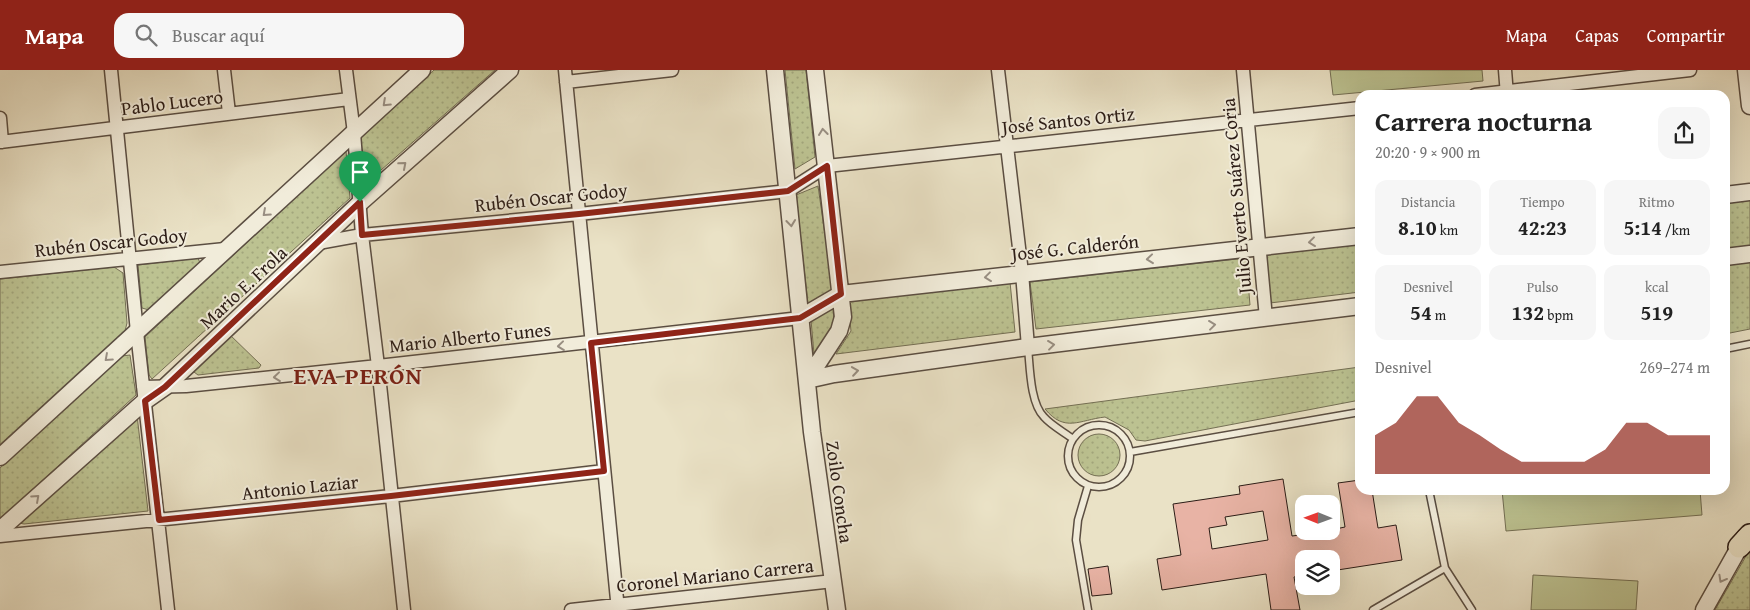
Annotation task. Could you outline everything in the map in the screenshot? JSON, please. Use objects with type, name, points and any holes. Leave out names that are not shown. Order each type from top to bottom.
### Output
[{"type":"street","points":[[111,70],[137,332],[168,610]]},
{"type":"street","points":[[224,70],[229,114]]},
{"type":"street","points":[[346,70],[354,133],[362,235],[404,610]]},
{"type":"street","name":"Mario E. Frola","points":[[0,457],[422,70]]},
{"type":"street","name":"Mario E. Frola","points":[[0,530],[144,394],[165,387],[360,202],[510,70]]},
{"type":"street","points":[[618,607],[565,76],[672,70]]},
{"type":"street","name":"Zoilo Concha","points":[[775,70],[812,432],[838,610]]},
{"type":"street","points":[[807,380],[839,331],[843,317],[815,70]]},
{"type":"street","points":[[998,70],[1022,273],[1028,348]]},
{"type":"street","name":"Julio Everto Suárez Coria","points":[[1243,70],[1266,318]]},
{"type":"street","points":[[1505,70],[1507,90]]},
{"type":"street","points":[[1531,90],[1690,70]]},
{"type":"street","points":[[1746,70],[1750,106]]},
{"type":"street","name":"Pablo Lucero","points":[[1,142],[349,99]]},
{"type":"street","name":"José Santos Ortiz","points":[[788,191],[827,166],[1355,109]]},
{"type":"street","points":[[0,118],[1,142]]},
{"type":"street","name":"Rubén Oscar Godoy","points":[[318,243],[362,235],[788,191]]},
{"type":"street","points":[[1730,194],[1750,192]]},
{"type":"street","name":"José G. Calderón","points":[[800,318],[841,294],[1355,237]]},
{"type":"street","name":"Rubén Oscar Godoy","points":[[0,272],[225,249]]},
{"type":"street","points":[[1730,256],[1750,254]]},
{"type":"street","points":[[807,380],[834,374],[1028,348],[1355,307]]},
{"type":"street","name":"Mario Alberto Funes","points":[[165,387],[591,343],[800,318]]},
{"type":"street","name":"Antonio Laziar","points":[[0,536],[391,496],[604,471]]},
{"type":"street","points":[[1704,610],[1745,541],[1750,529]]},
{"type":"street","name":"Coronel Mariano Carrera","points":[[572,610],[618,607],[833,581]]},
{"type":"lane","points":[[1730,348],[1750,344]]},
{"type":"lane","points":[[1028,348],[1032,387],[1037,406],[1044,417],[1073,439]]},
{"type":"lane","points":[[1130,452],[1355,413]]},
{"type":"lane","points":[[1097,425],[1115,429],[1122,435],[1130,452],[1128,470],[1122,478],[1115,484],[1097,488],[1088,486],[1080,481],[1070,466],[1068,457],[1073,439],[1080,432],[1097,425]]},
{"type":"lane","points":[[1088,486],[1078,520],[1076,540],[1088,610]]},
{"type":"lane","points":[[1430,495],[1445,568],[1472,610]]},
{"type":"lane","points":[[1373,610],[1445,568]]},
{"type":"green space","points":[[434,70],[495,70],[364,185],[361,137]]},
{"type":"green space","points":[[785,70],[806,70],[815,157],[795,169]]},
{"type":"green space","points":[[1330,70],[1482,70],[1483,81],[1387,90],[1355,90],[1355,93],[1333,95]]},
{"type":"green space","points":[[346,151],[350,198],[152,379],[149,375],[145,337]]},
{"type":"green space","points":[[818,186],[833,291],[808,304],[796,195]]},
{"type":"green space","points":[[1750,200],[1750,247],[1730,249],[1730,202]]},
{"type":"green space","points":[[1355,245],[1355,293],[1270,303],[1266,255]]},
{"type":"green space","points":[[198,258],[200,263],[149,310],[142,308],[138,265]]},
{"type":"green space","points":[[1246,258],[1250,305],[1036,329],[1030,282]]},
{"type":"green space","points":[[1750,262],[1750,329],[1730,333],[1730,264]]},
{"type":"green space","points":[[114,267],[123,273],[127,323],[125,331],[0,445],[0,279]]},
{"type":"green space","points":[[1010,282],[1015,332],[836,354],[851,331],[848,302]]},
{"type":"green space","points":[[833,308],[834,316],[830,333],[814,354],[811,320]]},
{"type":"green space","points":[[228,333],[261,365],[259,368],[198,375],[190,369]]},
{"type":"green space","points":[[130,355],[136,395],[0,519],[0,468],[122,356]]},
{"type":"green space","points":[[1355,368],[1355,401],[1145,441],[1136,440],[1129,430],[1105,417],[1066,423],[1059,421],[1045,409]]},
{"type":"green space","points":[[137,415],[148,511],[19,523]]},
{"type":"green space","points":[[1099,434],[1114,440],[1120,455],[1114,470],[1099,476],[1084,470],[1078,455],[1084,440]]},
{"type":"green space","points":[[1502,495],[1700,495],[1702,515],[1506,531]]},
{"type":"green space","points":[[1750,552],[1750,610],[1715,610],[1746,556]]},
{"type":"green space","points":[[1533,575],[1638,581],[1636,610],[1531,610]]},
{"type":"building","points":[[1283,479],[1292,536],[1295,536],[1295,540],[1340,540],[1340,528],[1345,527],[1338,483],[1355,481],[1355,495],[1373,495],[1378,528],[1396,525],[1402,560],[1340,570],[1340,550],[1295,550],[1295,595],[1297,595],[1300,610],[1271,610],[1266,574],[1162,590],[1157,559],[1181,555],[1173,504],[1240,494],[1239,486]],"holes":[[[1263,511],[1268,540],[1212,549],[1209,528],[1227,525],[1225,517]]]},
{"type":"building","points":[[1108,566],[1112,594],[1092,596],[1088,569]]},
{"type":"district","name":"EVA PERÓN","points":[[358,376]]},
{"type":"route","points":[[827,166],[841,294],[800,318],[591,343],[604,471],[391,496],[159,520],[145,401],[165,387],[360,202],[362,235],[788,191],[827,166]]}]
